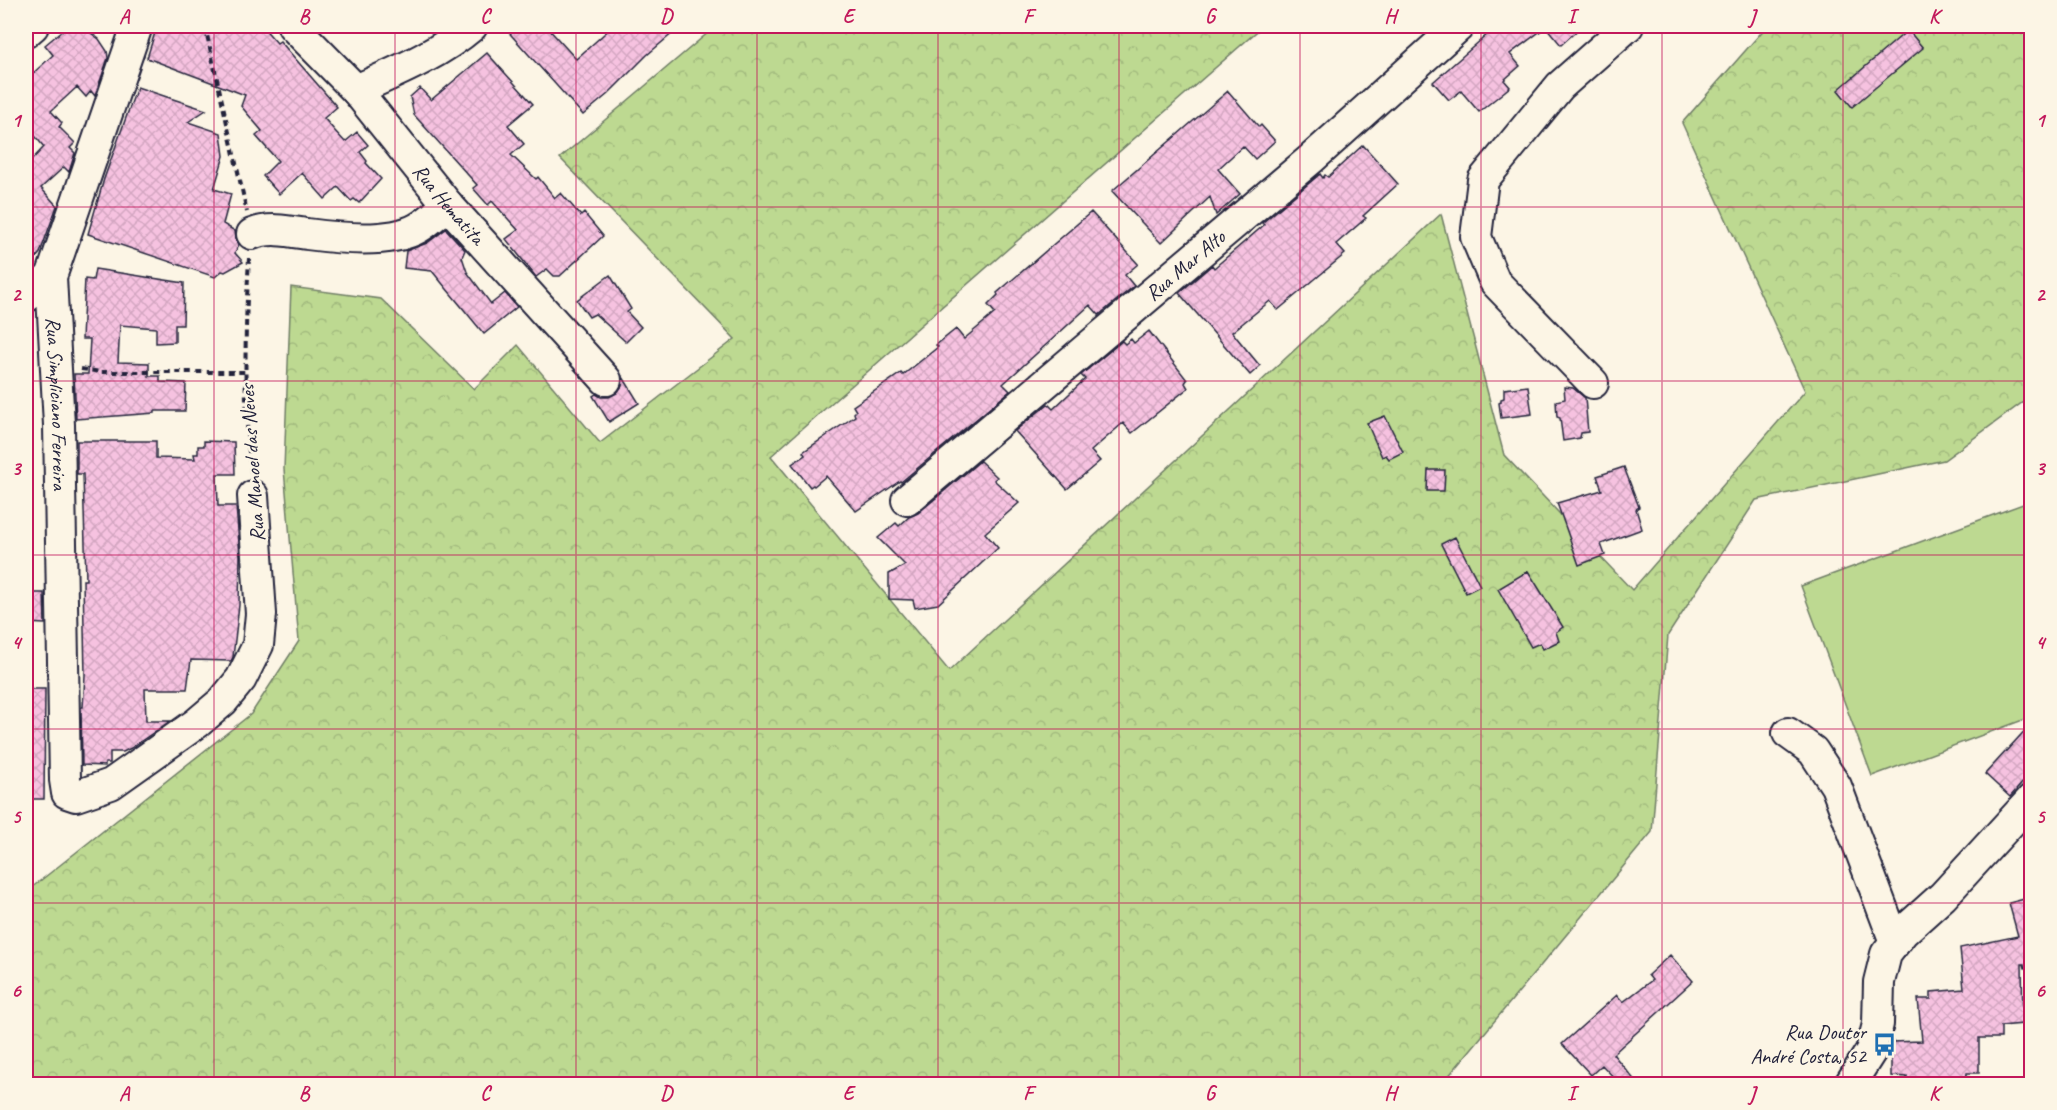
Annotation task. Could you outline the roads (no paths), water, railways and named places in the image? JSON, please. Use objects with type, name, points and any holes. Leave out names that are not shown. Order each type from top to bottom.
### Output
[{"type":"street","points":[[26,32],[33,26]]},
{"type":"street","name":"Rua Hematita","points":[[293,26],[356,90],[448,205],[606,380]]},
{"type":"street","points":[[356,90],[425,58],[472,26]]},
{"type":"street","name":"Rua Mar Alto","points":[[907,500],[1311,159],[1459,26]]},
{"type":"street","points":[[1593,383],[1495,282],[1476,237],[1483,180],[1560,86],[1628,26]]},
{"type":"street","name":"Rua Simpliciano Ferreira","points":[[67,793],[59,425],[51,277],[132,29]]},
{"type":"street","points":[[252,234],[276,230],[384,237],[418,228],[448,205]]},
{"type":"street","points":[[26,297],[51,277]]},
{"type":"street","name":"Rua Manoel das Neves","points":[[67,793],[76,796],[111,784],[197,723],[223,700],[241,679],[258,645],[261,614],[254,496]]},
{"type":"street","points":[[1788,733],[1813,751],[1836,786],[1895,942]]},
{"type":"street","points":[[1850,1084],[1871,1051],[1878,1024],[1879,982],[1886,954],[1902,932],[1943,896],[2031,799]]},
{"type":"place","name":"Rua Doutor André Costa, 52","points":[[1884,1044]]}]
